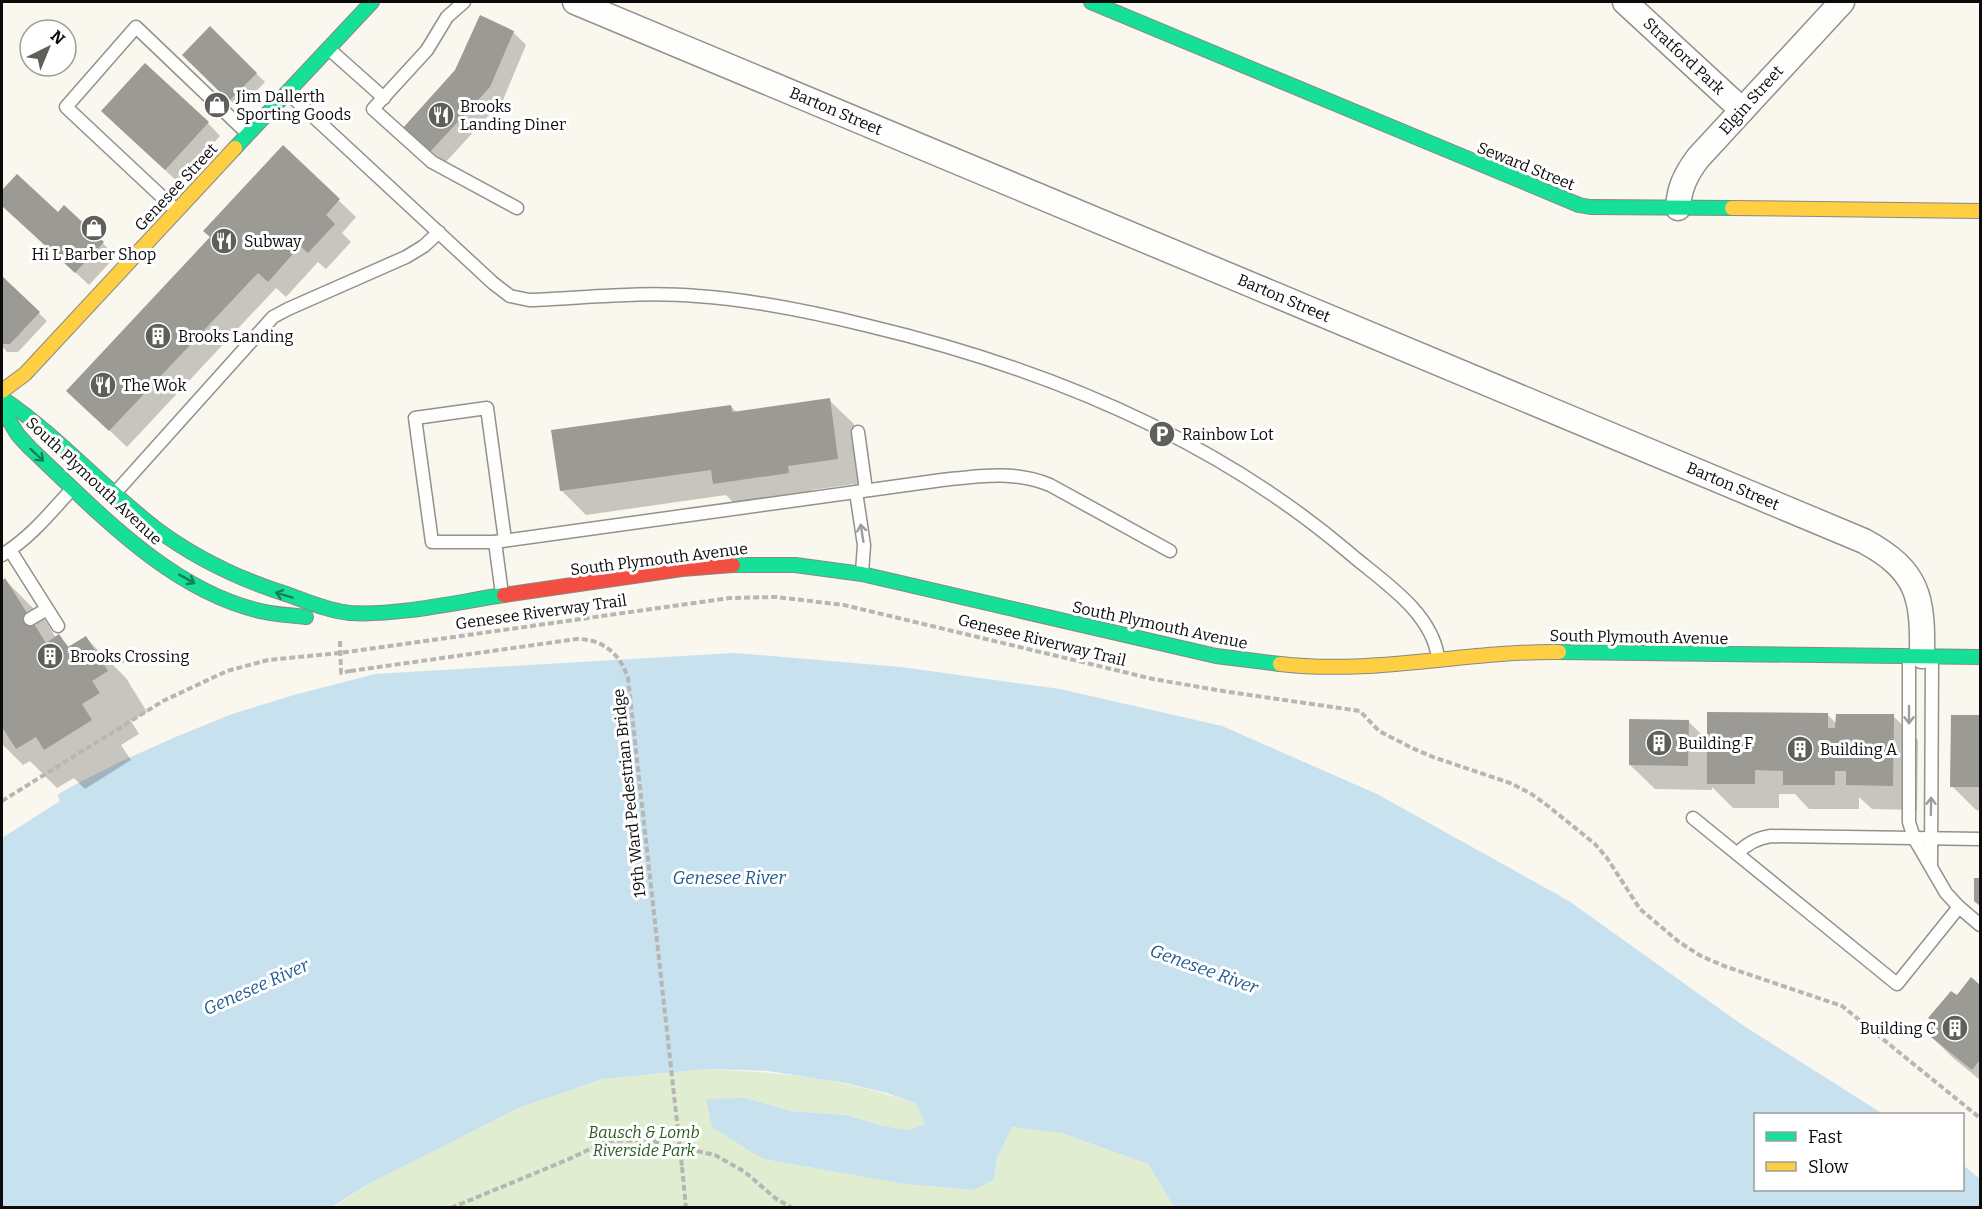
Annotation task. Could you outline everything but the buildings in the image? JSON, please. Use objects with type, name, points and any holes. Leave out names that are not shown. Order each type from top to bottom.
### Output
[{"type":"main road","name":"Genesee Street","points":[[2,391],[25,374],[372,2]]},
{"type":"main road","name":"Seward Street","points":[[1091,2],[1568,201],[1590,207],[1980,211]]},
{"type":"main road","name":"South Plymouth Avenue","points":[[2,398],[49,432],[115,493],[176,544],[217,567],[274,591],[340,612]]},
{"type":"main road","name":"South Plymouth Avenue","points":[[2,409],[18,435],[147,554],[179,576],[218,596],[274,615],[307,617],[340,612],[373,613],[404,610],[682,569],[785,564],[862,574],[1157,644],[1242,661],[1299,666],[1326,667],[1528,652],[1980,657]]},
{"type":"street","name":"Barton Street","points":[[575,2],[1864,541],[1899,565],[1914,586],[1922,612],[1921,656]]},
{"type":"street","name":"Stratford Park","points":[[1625,2],[1742,110]]},
{"type":"street","name":"Elgin Street","points":[[1678,208],[1681,187],[1698,159],[1842,2]]},
{"type":"lane","points":[[464,2],[447,17],[427,50],[373,110],[424,157],[517,208]]},
{"type":"lane","points":[[177,211],[66,107],[136,27],[248,134]]},
{"type":"lane","points":[[328,48],[384,98]]},
{"type":"lane","points":[[287,92],[500,290],[510,296],[528,300],[696,296],[788,308],[847,320],[936,343],[1025,372],[1092,399],[1216,459],[1303,517],[1342,547],[1411,607],[1429,630],[1438,658]]},
{"type":"lane","points":[[115,493],[273,317],[406,257],[424,246],[439,232]]},
{"type":"lane","points":[[502,595],[500,541],[487,408],[415,418],[432,542],[500,541],[970,477],[1021,476],[1050,485],[1170,551]]},
{"type":"lane","points":[[858,432],[864,545],[862,574]]},
{"type":"lane","points":[[58,626],[6,553],[33,533],[73,488]]},
{"type":"lane","points":[[30,619],[47,609]]},
{"type":"lane","points":[[1921,656],[1908,814],[1914,838],[1946,893],[1980,925]]},
{"type":"lane","points":[[1921,656],[1931,864]]},
{"type":"lane","points":[[1693,818],[1898,984],[1959,907]]},
{"type":"lane","points":[[1737,854],[1749,843],[1771,836],[1980,839]]},
{"type":"path","name":"Genesee Riverway Trail","points":[[2,801],[141,713],[204,680],[268,660],[340,653],[721,599],[776,597],[854,607],[1172,682],[1360,711],[1379,731],[1412,748],[1510,783],[1530,793],[1595,844],[1607,858],[1640,909],[1679,942],[1701,956],[1724,966],[1842,1006],[1980,1118]]},
{"type":"path","points":[[340,634],[340,653]]},
{"type":"path","name":"19th Ward Pedestrian Bridge","points":[[340,653],[341,673],[585,639],[605,645],[625,667],[686,1208]]},
{"type":"path","points":[[103,664],[148,657]]},
{"type":"path","points":[[451,1208],[607,1141],[648,1140],[715,1155],[745,1172],[792,1208]]},
{"type":"green space","name":"Bausch & Lomb Riverside Park","points":[[707,1069],[813,1078],[865,1088],[916,1104],[926,1124],[910,1130],[883,1126],[846,1115],[791,1111],[745,1098],[763,1159],[905,1184],[974,1190],[994,1180],[997,1158],[1012,1127],[1061,1133],[1148,1164],[1174,1207],[332,1208],[370,1183],[521,1107],[603,1079]]},
{"type":"water","name":"Genesee River","points":[[734,653],[901,667],[1060,689],[1222,726],[1377,794],[1569,901],[1741,1024],[1881,1113],[1754,1113],[1754,1191],[1964,1191],[1964,1166],[1980,1179],[1980,1208],[1174,1207],[1148,1164],[1061,1133],[1012,1127],[997,1158],[994,1180],[974,1190],[905,1184],[763,1159],[712,1127],[706,1099],[745,1098],[791,1111],[846,1115],[883,1126],[910,1130],[925,1124],[916,1104],[887,1093],[845,1083],[768,1071],[707,1069],[603,1079],[521,1107],[370,1183],[332,1207],[2,1208],[2,826],[78,783],[178,736],[232,714],[375,674]]},
{"type":"pier","points":[[56,791],[60,801],[2,838],[2,822]]},
{"type":"traffic: fast","points":[[235,148],[372,2]]},
{"type":"traffic: fast","points":[[1091,2],[1579,205],[1732,208]]},
{"type":"traffic: fast","points":[[2,398],[42,429],[117,496],[170,539],[219,567],[253,582],[319,606],[350,613],[407,610],[504,595]]},
{"type":"traffic: fast","points":[[2,409],[18,435],[30,448],[109,523],[167,568],[198,587],[231,602],[270,613],[306,617]]},
{"type":"traffic: fast","points":[[733,565],[795,565],[862,574],[1216,656],[1280,664]]},
{"type":"traffic: fast","points":[[1559,652],[1980,657]]},
{"type":"traffic: slow","points":[[2,391],[25,374],[235,148]]},
{"type":"traffic: slow","points":[[1732,208],[1980,211]]},
{"type":"traffic: slow","points":[[1280,664],[1350,667],[1489,655],[1559,652]]},
{"type":"traffic: jam","points":[[504,595],[682,569],[733,565]]},
{"type":"place","name":"Jim Dallerth Sporting Goods","points":[[217,105]]},
{"type":"place","name":"Brooks Landing Diner","points":[[441,115]]},
{"type":"place","name":"Hi L Barber Shop","points":[[94,228]]},
{"type":"place","name":"Subway","points":[[224,241]]},
{"type":"place","name":"Brooks Landing","points":[[158,336]]},
{"type":"place","name":"The Wok","points":[[103,385]]},
{"type":"place","name":"Rainbow Lot","points":[[1162,434]]},
{"type":"place","name":"Brooks Crossing","points":[[50,656]]},
{"type":"place","name":"Building F","points":[[1659,743]]},
{"type":"place","name":"Building A","points":[[1800,749]]},
{"type":"place","name":"Building C","points":[[1955,1028]]}]
